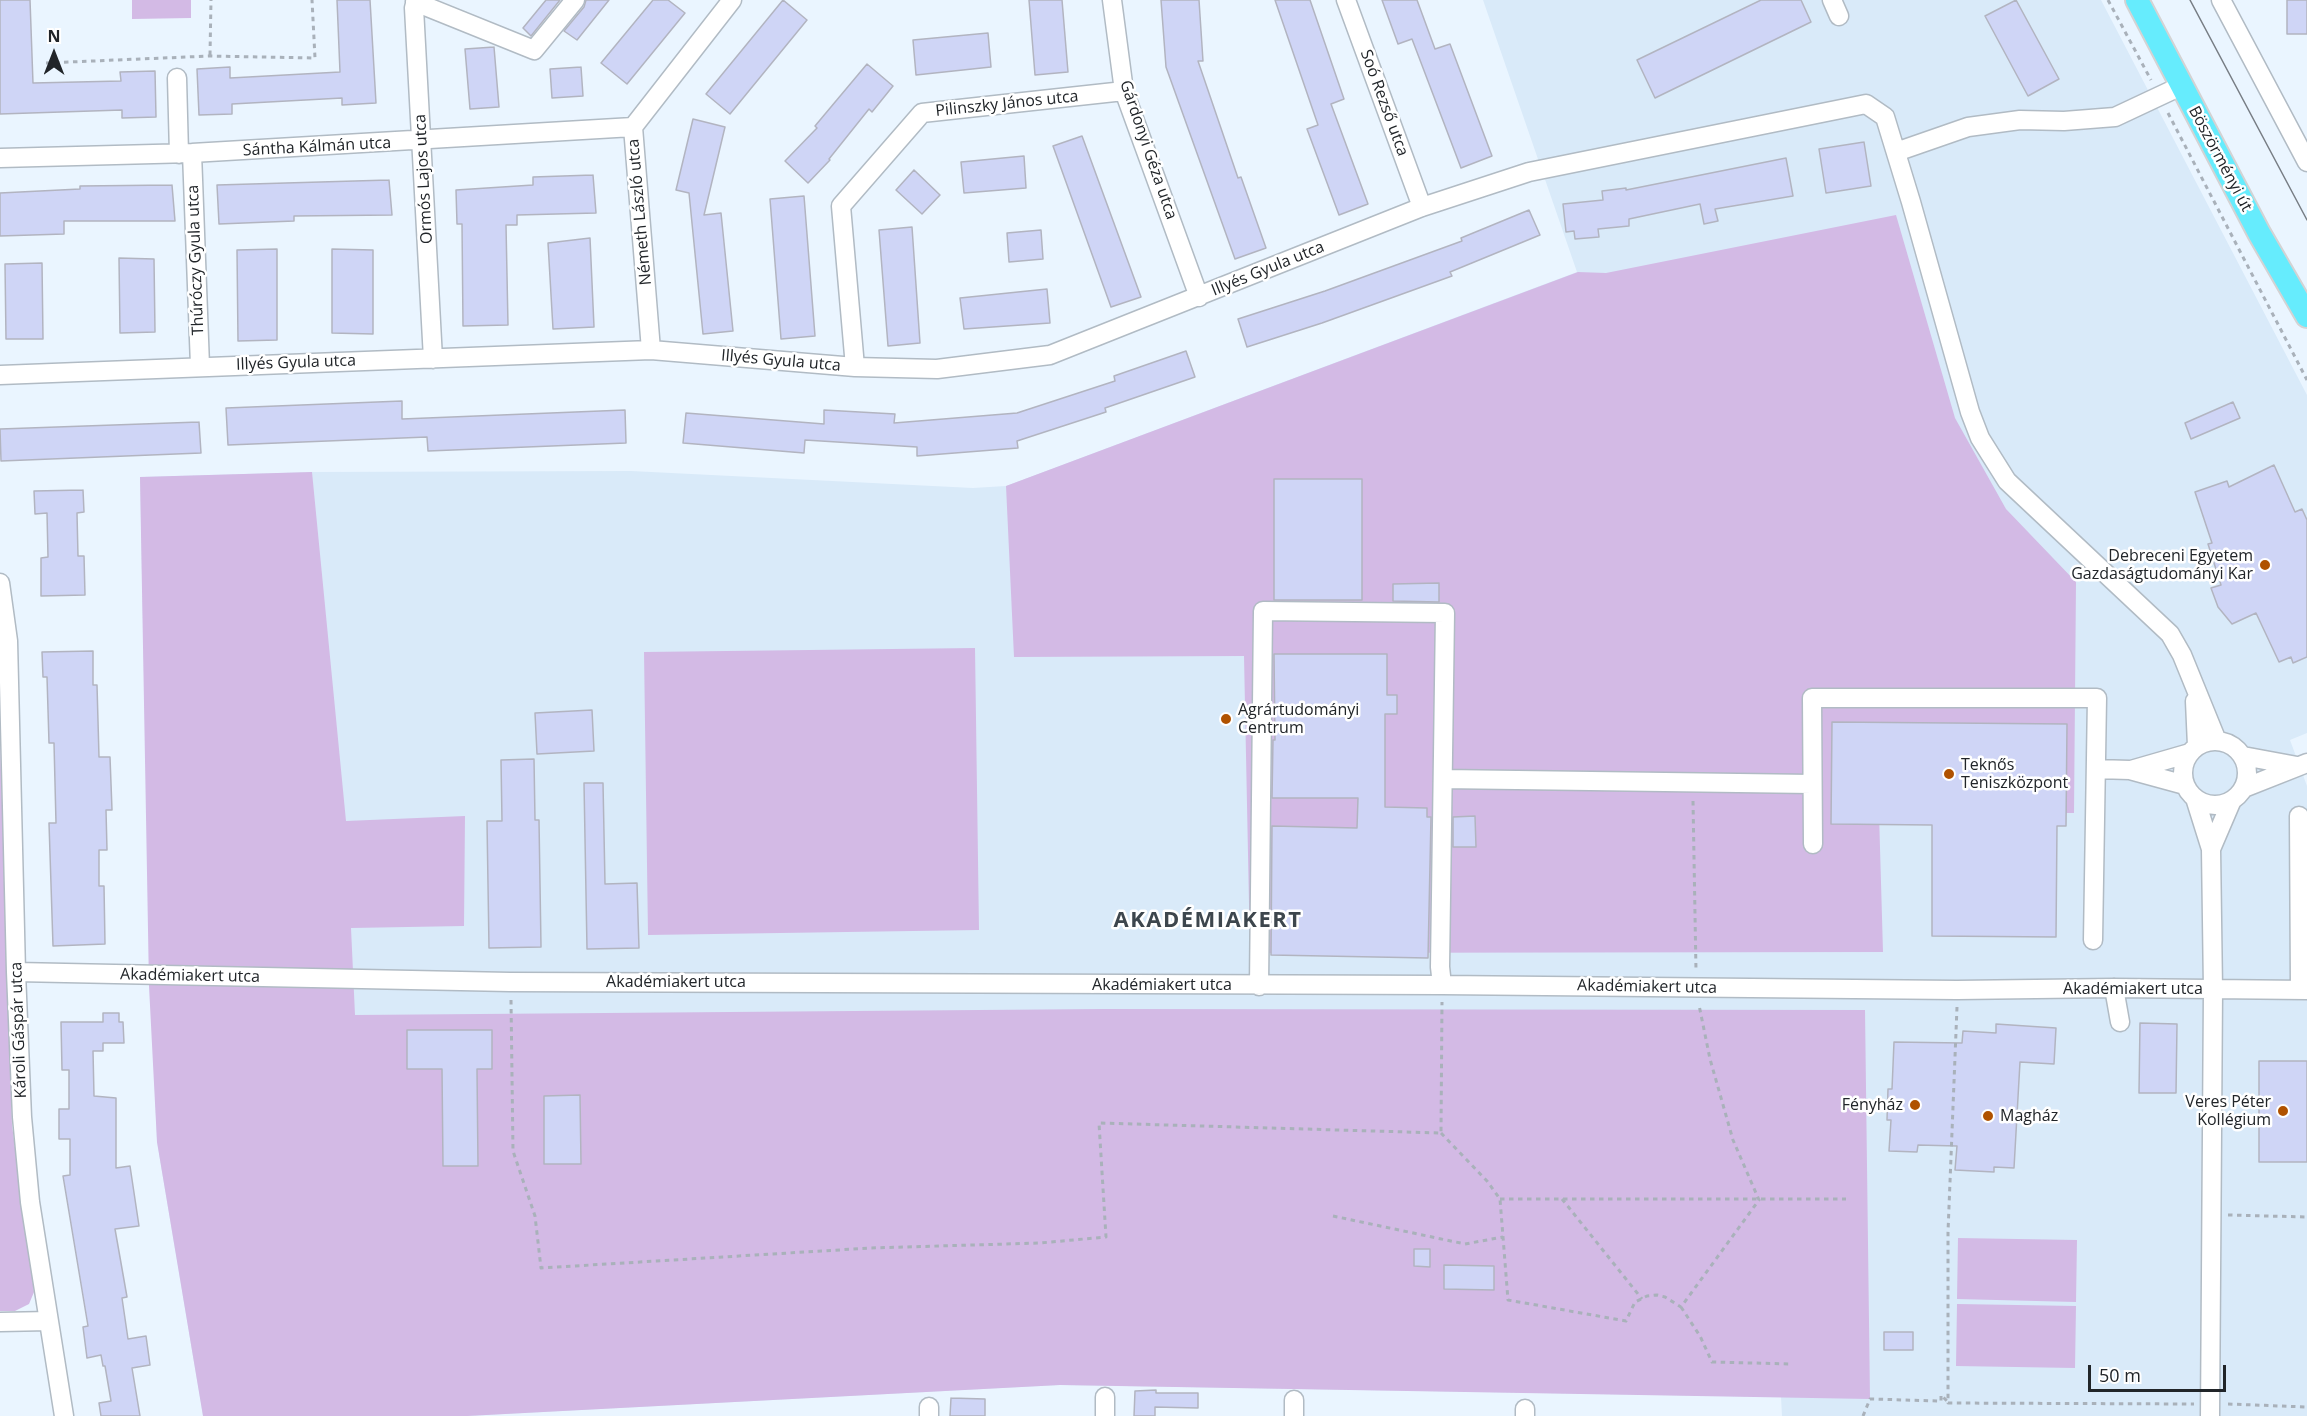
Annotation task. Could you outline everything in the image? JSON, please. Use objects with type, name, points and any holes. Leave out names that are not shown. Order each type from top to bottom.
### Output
[{"type":"main road","name":"Böszörményi út","points":[[2137,0],[2259,233],[2307,316]]},
{"type":"street","points":[[415,1],[534,50],[575,0]]},
{"type":"street","name":"Németh László utca","points":[[651,350],[633,127],[732,0]]},
{"type":"street","name":"Gárdonyi Géza utca","points":[[1112,0],[1124,91],[1199,297]]},
{"type":"street","name":"Soó Rezső utca","points":[[1346,0],[1422,207]]},
{"type":"street","points":[[2221,0],[2307,162]]},
{"type":"street","name":"Ormós Lajos utca","points":[[415,1],[433,358]]},
{"type":"street","name":"Thúróczy Gyula utca","points":[[177,78],[185,154],[200,366]]},
{"type":"street","points":[[1896,152],[1968,127],[2020,120],[2064,121],[2115,117],[2181,86]]},
{"type":"street","name":"Pilinszky János utca","points":[[855,367],[841,206],[922,112],[1124,91]]},
{"type":"street","name":"Illyés Gyula utca","points":[[0,375],[651,350],[855,367],[937,369],[1050,355],[1422,207],[1529,172],[1866,104],[1884,117],[1896,152],[1970,412],[1980,438],[2007,481],[2170,634],[2182,655],[2217,741]]},
{"type":"street","name":"Sántha Kálmán utca","points":[[0,158],[185,154],[633,127]]},
{"type":"street","name":"Károli Gáspár utca","points":[[0,583],[22,1117],[30,1202],[64,1416]]},
{"type":"street","points":[[1259,986],[1263,611],[1445,614],[1440,967],[1442,985]]},
{"type":"street","points":[[2195,687],[2194,749],[2183,768],[2211,849],[2213,990],[2210,1410]]},
{"type":"street","points":[[1813,844],[1812,699],[2097,698],[2093,940]]},
{"type":"street","points":[[2130,770],[2194,749],[2207,741],[2227,743],[2236,748],[2243,756],[2247,766],[2247,777],[2211,849]]},
{"type":"street","points":[[2243,756],[2303,765]]},
{"type":"street","points":[[2096,769],[2130,770],[2190,791],[2203,803],[2213,805],[2223,804],[2238,794],[2303,765]]},
{"type":"street","points":[[1443,779],[1812,784]]},
{"type":"street","points":[[2299,816],[2303,990]]},
{"type":"street","name":"Akadémiakert utca","points":[[16,972],[510,982],[2303,990]]},
{"type":"street","points":[[2114,988],[2120,1022]]},
{"type":"street","points":[[0,1322],[49,1321]]},
{"type":"street","points":[[1105,1397],[1105,1416]]},
{"type":"path","points":[[210,56],[211,0]]},
{"type":"path","points":[[46,63],[210,56],[315,58],[312,0]]},
{"type":"path","points":[[2108,0],[2307,380]]},
{"type":"path","points":[[1693,782],[1696,987],[1710,1059],[1733,1140],[1759,1200]]},
{"type":"path","points":[[510,982],[513,1151],[535,1216],[542,1268],[871,1248],[1040,1243],[1106,1237],[1099,1123],[1442,1133]]},
{"type":"path","points":[[1442,985],[1442,1133],[1487,1181],[1500,1199],[1508,1300],[1626,1321],[1635,1302],[1657,1295],[1681,1307],[1700,1336],[1712,1362],[1792,1364]]},
{"type":"path","points":[[1948,1403],[1948,1232],[1958,990]]},
{"type":"path","points":[[1500,1199],[1846,1199]]},
{"type":"path","points":[[1562,1199],[1642,1299]]},
{"type":"path","points":[[1681,1307],[1759,1200]]},
{"type":"path","points":[[2212,1215],[2307,1217]]},
{"type":"path","points":[[1333,1216],[1465,1244],[1503,1238]]},
{"type":"path","points":[[1863,1416],[1870,1399],[1941,1401],[1941,1395],[1948,1403],[2210,1410],[2307,1407]]},
{"type":"shaded area","points":[[132,0],[191,0],[191,18],[132,19]]},
{"type":"shaded area","name":"Agrártudományi Centrum","points":[[1483,0],[2101,0],[2307,395],[2307,733],[2290,740],[2307,786],[2307,1416],[1782,1416],[1781,1397],[1060,1385],[467,1416],[203,1416],[157,1142],[150,975],[140,477],[312,472],[631,471],[973,488],[1006,486],[1577,272]]},
{"type":"shaded area","points":[[1896,215],[1955,418],[2006,509],[2076,582],[2074,813],[1879,813],[1883,952],[1250,953],[1244,656],[1014,657],[1006,486],[1578,272],[1606,273]]},
{"type":"shaded area","points":[[312,472],[346,821],[465,816],[464,926],[351,928],[355,1015],[1104,1009],[1865,1010],[1870,1399],[1060,1385],[467,1416],[203,1416],[157,1142],[149,986],[140,477]]},
{"type":"shaded area","points":[[975,648],[979,930],[648,935],[644,652]]},
{"type":"shaded area","points":[[0,738],[12,1125],[34,1292],[29,1304],[15,1311],[0,1311]]},
{"type":"shaded area","points":[[1958,1238],[2077,1240],[2076,1302],[1957,1299]]},
{"type":"shaded area","points":[[1957,1304],[2076,1306],[2075,1368],[1956,1366]]},
{"type":"building","points":[[0,0],[30,0],[33,83],[121,81],[120,72],[155,71],[156,117],[122,118],[122,110],[0,114]]},
{"type":"building","points":[[337,0],[370,0],[376,103],[342,105],[342,98],[232,104],[232,114],[199,115],[197,69],[230,67],[230,78],[340,72]]},
{"type":"building","points":[[546,0],[560,0],[531,36],[523,28]]},
{"type":"building","points":[[586,0],[609,0],[577,40],[564,31],[584,7]]},
{"type":"building","points":[[653,0],[668,0],[685,13],[627,84],[601,63]]},
{"type":"building","points":[[783,0],[807,20],[730,114],[706,94]]},
{"type":"building","points":[[1029,0],[1062,0],[1068,72],[1035,75]]},
{"type":"building","points":[[1161,0],[1199,0],[1203,61],[1198,61],[1238,178],[1241,177],[1266,248],[1235,259],[1166,67]]},
{"type":"building","points":[[1275,0],[1310,0],[1344,99],[1331,104],[1368,204],[1339,215],[1307,129],[1318,125]]},
{"type":"building","points":[[1382,0],[1417,0],[1435,49],[1450,44],[1492,156],[1461,168],[1412,39],[1398,44]]},
{"type":"building","points":[[1761,0],[1801,0],[1811,22],[1655,98],[1637,60]]},
{"type":"building","points":[[2016,0],[2059,79],[2028,96],[1985,16]]},
{"type":"building","points":[[2287,0],[2307,0],[2307,34],[2287,34]]},
{"type":"building","points":[[988,33],[991,67],[916,75],[913,40]]},
{"type":"building","points":[[494,47],[499,107],[470,109],[465,49]]},
{"type":"building","points":[[867,64],[893,86],[872,112],[869,109],[830,160],[808,183],[785,161],[817,128],[815,126]]},
{"type":"building","points":[[581,67],[583,96],[552,98],[550,69]]},
{"type":"building","points":[[693,119],[725,127],[704,215],[721,213],[733,331],[703,334],[689,193],[676,190]]},
{"type":"building","points":[[1082,136],[1141,297],[1111,307],[1053,146]]},
{"type":"building","points":[[1864,142],[1871,186],[1826,193],[1819,149]]},
{"type":"building","points":[[1024,156],[1026,188],[964,193],[961,162]]},
{"type":"building","points":[[1786,158],[1793,196],[1715,209],[1718,221],[1704,224],[1700,204],[1629,219],[1629,226],[1598,229],[1599,237],[1575,239],[1574,231],[1566,232],[1563,204],[1603,200],[1602,191],[1626,188],[1626,190]]},
{"type":"building","points":[[914,170],[940,195],[922,214],[896,190]]},
{"type":"building","points":[[593,175],[596,213],[517,215],[517,225],[506,225],[508,325],[463,326],[462,224],[457,224],[456,190],[533,185],[533,177]]},
{"type":"building","points":[[389,180],[392,215],[294,216],[294,221],[219,224],[217,185]]},
{"type":"building","points":[[172,185],[175,221],[64,221],[64,234],[0,236],[0,193],[80,189],[80,186]]},
{"type":"building","points":[[804,196],[815,336],[781,339],[770,199]]},
{"type":"building","points":[[1529,210],[1540,235],[1450,272],[1452,276],[1322,323],[1247,347],[1238,319],[1325,291],[1462,241],[1461,238]]},
{"type":"building","points":[[912,227],[920,343],[888,346],[879,230]]},
{"type":"building","points":[[1041,230],[1043,259],[1009,262],[1007,233]]},
{"type":"building","points":[[590,238],[594,327],[553,329],[548,243]]},
{"type":"building","points":[[277,249],[277,340],[238,341],[237,250]]},
{"type":"building","points":[[332,249],[373,250],[373,334],[332,333]]},
{"type":"building","points":[[119,258],[154,259],[155,332],[120,333]]},
{"type":"building","points":[[42,263],[43,339],[6,339],[5,264]]},
{"type":"building","points":[[1047,289],[1050,323],[964,329],[960,298]]},
{"type":"building","points":[[1186,351],[1195,377],[1105,408],[1106,412],[1017,441],[1018,448],[917,456],[917,447],[805,440],[804,453],[683,443],[686,413],[824,424],[824,410],[895,414],[894,423],[1017,413],[1115,381],[1114,376]]},
{"type":"building","points":[[402,401],[402,419],[625,410],[626,443],[428,451],[427,437],[228,445],[226,408]]},
{"type":"building","points":[[2233,402],[2240,418],[2191,439],[2185,423]]},
{"type":"building","points":[[199,422],[201,453],[1,461],[0,429]]},
{"type":"building","name":"Debreceni Egyetem Gazdaságtudományi Kar","points":[[2274,465],[2295,512],[2302,509],[2307,520],[2307,657],[2293,663],[2291,657],[2279,662],[2256,613],[2232,624],[2218,607],[2211,588],[2221,585],[2208,544],[2212,543],[2195,492],[2227,481],[2229,487]]},
{"type":"building","points":[[1274,479],[1362,479],[1362,600],[1274,600]]},
{"type":"building","points":[[83,490],[84,512],[77,513],[78,556],[84,556],[85,595],[41,596],[41,558],[48,557],[47,513],[35,514],[34,491]]},
{"type":"building","points":[[1439,583],[1439,602],[1393,601],[1393,584]]},
{"type":"building","points":[[93,651],[93,685],[97,685],[99,757],[110,757],[112,810],[106,810],[107,850],[99,850],[99,886],[104,886],[105,944],[53,946],[49,823],[56,823],[54,743],[49,743],[47,677],[43,677],[42,652]]},
{"type":"building","points":[[1274,654],[1387,654],[1387,695],[1397,695],[1397,714],[1385,714],[1385,807],[1427,808],[1427,817],[1431,817],[1428,958],[1271,955],[1272,826],[1357,828],[1358,798],[1272,798],[1273,740],[1275,740]]},
{"type":"building","points":[[592,710],[594,751],[537,754],[535,713]]},
{"type":"building","name":"Teknős Teniszközpont","points":[[1832,722],[2067,724],[2066,826],[2057,826],[2056,937],[1932,936],[1932,825],[1831,824]]},
{"type":"building","points":[[534,759],[535,820],[539,820],[541,947],[489,948],[487,821],[502,821],[501,760]]},
{"type":"building","points":[[584,783],[603,783],[605,884],[637,883],[639,948],[587,949]]},
{"type":"building","points":[[1475,816],[1476,847],[1453,847],[1453,817]]},
{"type":"building","points":[[103,1013],[119,1013],[119,1022],[123,1022],[124,1043],[103,1043],[103,1051],[93,1051],[94,1096],[116,1098],[116,1168],[130,1166],[139,1226],[115,1229],[127,1297],[122,1298],[128,1339],[146,1336],[150,1365],[132,1368],[140,1416],[101,1416],[99,1403],[111,1401],[101,1355],[87,1358],[83,1327],[88,1326],[63,1176],[70,1175],[70,1139],[59,1139],[59,1109],[69,1109],[69,1070],[62,1070],[61,1022],[103,1022]]},
{"type":"building","points":[[2140,1023],[2177,1024],[2176,1093],[2139,1093]]},
{"type":"building","points":[[1996,1024],[2056,1028],[2054,1064],[2020,1062],[2014,1168],[1994,1167],[1994,1172],[1955,1170],[1957,1146],[1918,1145],[1917,1152],[1889,1151],[1891,1120],[1887,1120],[1888,1089],[1892,1089],[1894,1042],[1962,1043],[1963,1031],[1996,1033]]},
{"type":"building","points":[[407,1030],[492,1030],[492,1069],[477,1069],[478,1166],[443,1166],[442,1069],[407,1069]]},
{"type":"building","name":"Veres Péter Kollégium","points":[[2259,1061],[2307,1061],[2307,1162],[2259,1162]]},
{"type":"building","points":[[580,1095],[581,1164],[544,1164],[544,1096]]},
{"type":"building","points":[[1414,1249],[1430,1249],[1430,1267],[1414,1266]]},
{"type":"building","points":[[1444,1265],[1494,1266],[1494,1290],[1444,1289]]},
{"type":"building","points":[[1884,1332],[1913,1332],[1913,1350],[1884,1350]]},
{"type":"building","points":[[1156,1390],[1156,1393],[1198,1393],[1198,1408],[1155,1407],[1155,1416],[1134,1416],[1135,1391]]},
{"type":"building","points":[[951,1398],[985,1399],[985,1416],[950,1416]]},
{"type":"tram line","points":[[2190,0],[2307,220]]},
{"type":"place","name":"Debreceni Egyetem Gazdaságtudományi Kar","points":[[2265,565]]},
{"type":"place","name":"Agrártudományi Centrum","points":[[1226,719]]},
{"type":"place","name":"Teknős Teniszközpont","points":[[1949,774]]},
{"type":"place","name":"Fényház","points":[[1915,1105]]},
{"type":"place","name":"Veres Péter Kollégium","points":[[2283,1111]]},
{"type":"place","name":"Magház","points":[[1988,1116]]},
{"type":"district","name":"AKADÉMIAKERT","points":[[1208,921]]}]
